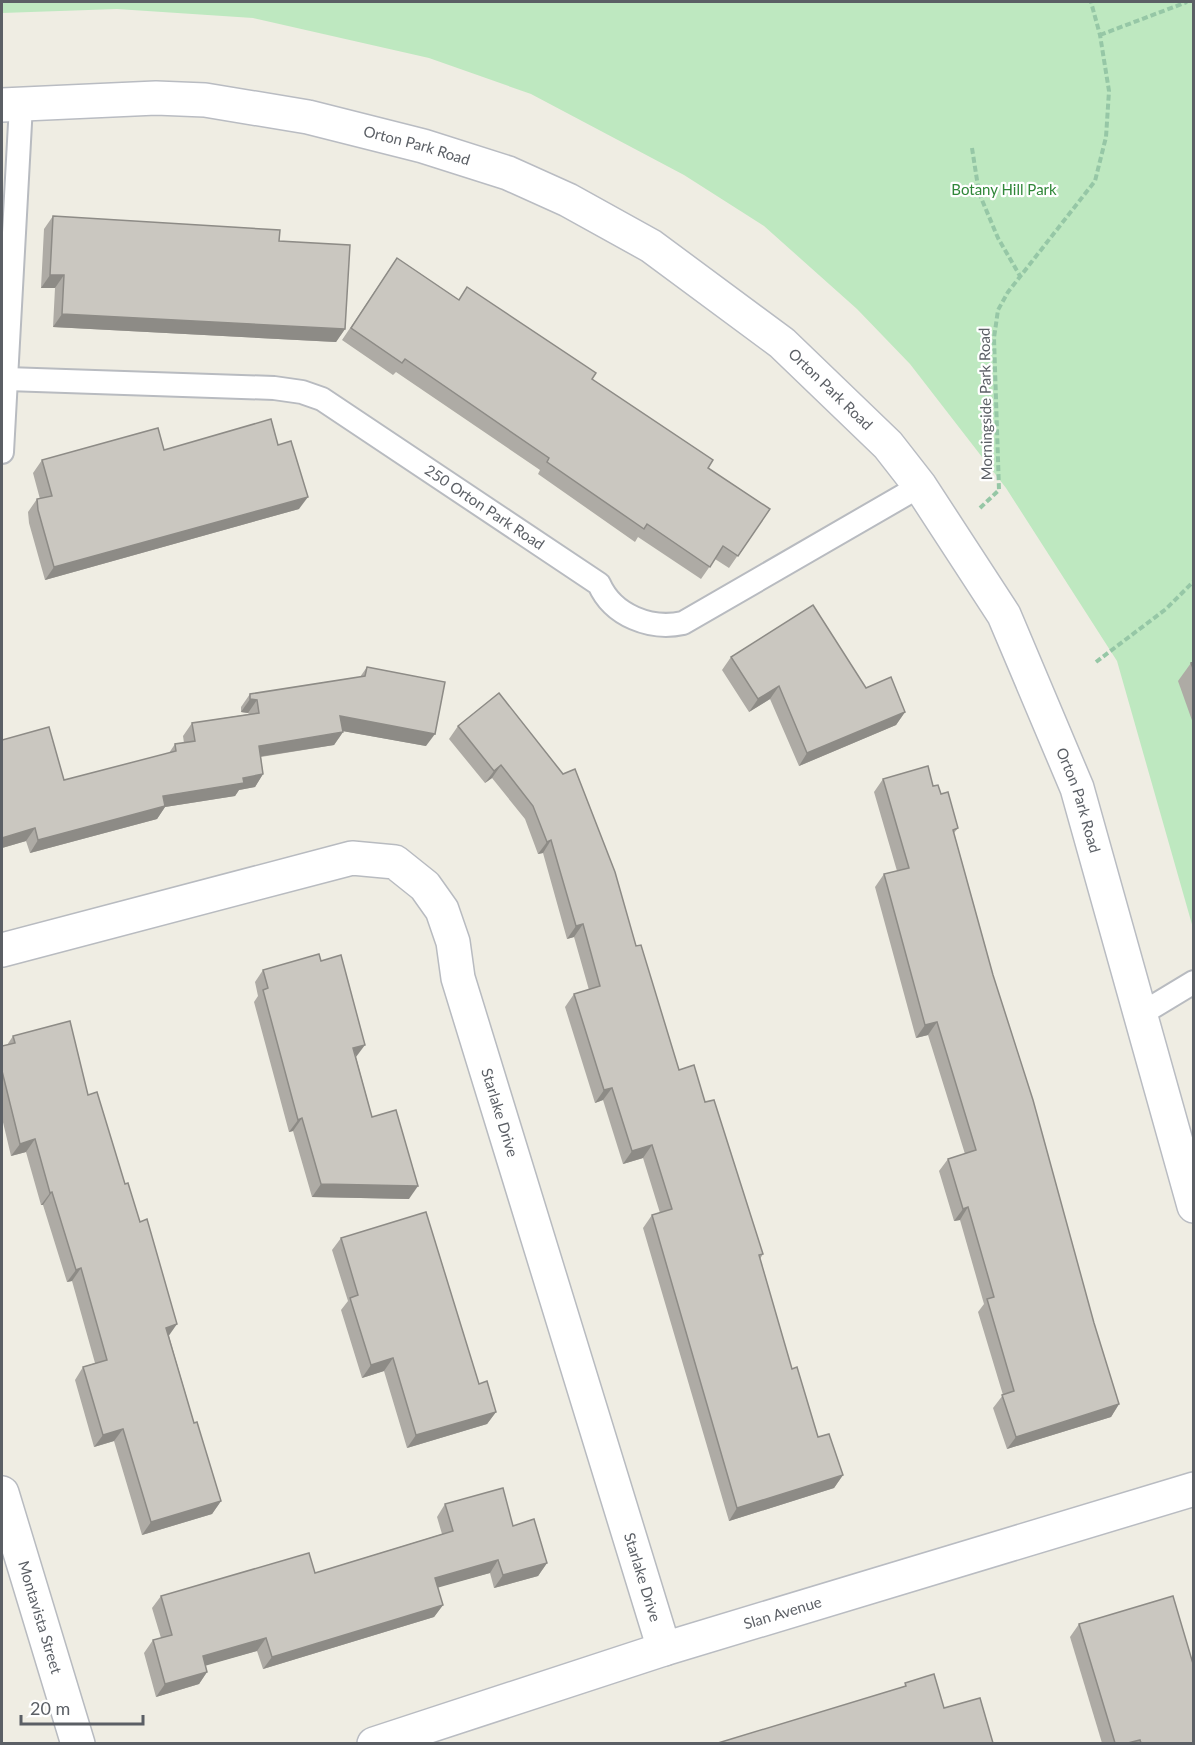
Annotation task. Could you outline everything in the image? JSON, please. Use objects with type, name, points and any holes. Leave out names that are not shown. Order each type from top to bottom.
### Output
[{"type":"street","name":"Orton Park Road","points":[[11,105],[156,98],[205,100],[308,117],[423,146],[544,187],[651,246],[782,343],[888,445],[920,486],[1004,615],[1077,788],[1194,1206]]},
{"type":"street","name":"Starlake Drive","points":[[2,950],[352,858],[395,862],[425,885],[442,910],[453,942],[458,978],[664,1649]]},
{"type":"street","name":"Slan Avenue","points":[[374,1743],[664,1649],[1194,1489]]},
{"type":"street","name":"Montavista Street","points":[[2,1493],[78,1743]]},
{"type":"lane","points":[[2,452],[7,379],[11,105]]},
{"type":"lane","name":"250 Orton Park Road","points":[[7,379],[274,388],[302,392],[322,399],[599,585],[611,603],[629,616],[655,625],[683,623],[920,486]]},
{"type":"lane","points":[[1141,1014],[1194,982]]},
{"type":"path","name":"Morningside Park Road","points":[[952,533],[999,490],[994,338],[998,310],[1020,276],[1095,181],[1106,137],[1109,91],[1100,35],[1091,2]]},
{"type":"path","points":[[1100,35],[1187,2]]},
{"type":"path","points":[[972,148],[979,193],[998,238],[1020,276]]},
{"type":"path","points":[[1096,662],[1166,609],[1194,581]]},
{"type":"green space","name":"Botany Hill Park","points":[[2,2],[1193,2],[1193,928],[1117,661],[1006,488],[910,364],[857,309],[764,226],[684,175],[531,94],[429,58],[253,18],[117,9],[2,13]]},
{"type":"building","points":[[53,216],[280,230],[279,241],[350,245],[345,329],[62,314],[64,275],[50,275]]},
{"type":"building","points":[[397,258],[459,300],[467,287],[596,373],[592,379],[713,460],[708,468],[770,509],[738,556],[723,546],[710,567],[647,524],[644,529],[547,462],[549,458],[405,359],[402,363],[351,328]]},
{"type":"building","points":[[271,419],[278,445],[291,441],[308,497],[54,567],[38,510],[37,499],[52,496],[42,460],[158,428],[164,450]]},
{"type":"building","points":[[813,605],[866,688],[891,677],[905,712],[807,753],[779,686],[758,699],[731,657]]},
{"type":"building","points":[[367,667],[445,682],[435,734],[340,716],[343,732],[259,746],[263,774],[243,778],[244,783],[163,796],[165,806],[38,840],[35,828],[2,838],[2,740],[49,727],[64,780],[176,751],[175,744],[195,741],[192,723],[259,713],[257,700],[250,699],[250,694],[365,676]]},
{"type":"building","points":[[499,693],[563,774],[575,769],[615,872],[636,946],[641,945],[679,1070],[694,1065],[705,1102],[714,1100],[763,1254],[759,1255],[792,1369],[797,1367],[818,1437],[829,1434],[843,1475],[737,1508],[652,1215],[672,1209],[652,1145],[632,1151],[612,1088],[604,1090],[574,994],[600,986],[583,924],[576,926],[551,840],[547,842],[533,806],[501,765],[494,771],[458,726]]},
{"type":"building","points":[[928,766],[933,786],[938,785],[941,794],[948,792],[958,828],[953,830],[993,975],[1033,1100],[1094,1323],[1119,1404],[1016,1437],[1002,1395],[1014,1391],[987,1299],[994,1297],[968,1207],[963,1209],[948,1159],[976,1150],[937,1022],[925,1025],[884,874],[909,868],[883,779]]},
{"type":"building","points":[[319,954],[321,961],[341,955],[365,1045],[353,1048],[372,1117],[396,1110],[418,1186],[321,1184],[302,1118],[298,1120],[263,990],[268,988],[263,970]]},
{"type":"building","points":[[70,1021],[88,1095],[97,1092],[125,1184],[128,1183],[140,1222],[147,1219],[177,1324],[166,1328],[194,1423],[197,1422],[221,1501],[151,1522],[123,1429],[103,1435],[83,1367],[107,1360],[81,1268],[76,1270],[52,1192],[50,1193],[35,1139],[20,1144],[2,1071],[2,1046],[15,1043],[13,1036]]},
{"type":"building","points":[[426,1212],[479,1384],[487,1381],[496,1412],[416,1435],[393,1358],[371,1365],[350,1298],[358,1295],[341,1238]]},
{"type":"building","points":[[503,1488],[513,1526],[534,1519],[547,1563],[503,1575],[498,1560],[435,1578],[443,1605],[272,1657],[266,1638],[203,1656],[207,1672],[165,1684],[153,1640],[172,1635],[161,1596],[309,1553],[315,1573],[453,1531],[445,1504]]},
{"type":"building","points":[[1173,1596],[1194,1667],[1194,1743],[1141,1743],[1140,1740],[1115,1743],[1079,1624]]},
{"type":"building","points":[[934,1674],[944,1708],[980,1698],[993,1743],[718,1743],[906,1686],[905,1683]]}]
